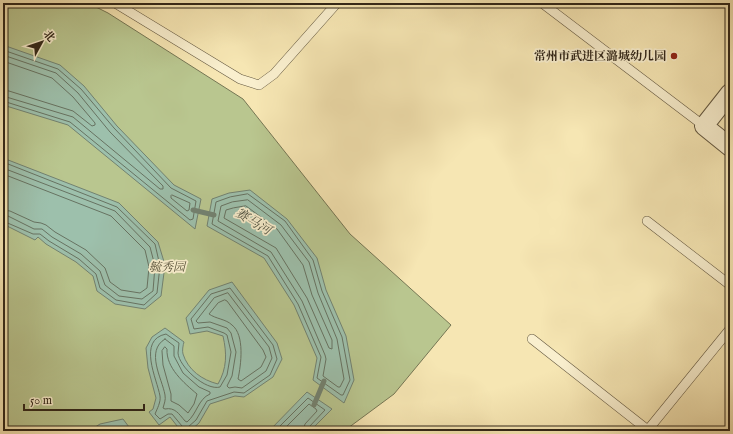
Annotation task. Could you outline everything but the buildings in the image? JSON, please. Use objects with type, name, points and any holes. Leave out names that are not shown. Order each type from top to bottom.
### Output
[{"type":"street","points":[[730,93],[704,126],[730,147]]},
{"type":"lane","points":[[115,3],[240,79],[259,84],[274,74],[337,3]]},
{"type":"lane","points":[[542,3],[704,126]]},
{"type":"lane","points":[[647,221],[730,285]]},
{"type":"lane","points":[[532,340],[648,431],[730,328]]},
{"type":"green space","name":"毓秀园","points":[[3,3],[88,3],[108,13],[243,99],[350,234],[451,325],[394,394],[344,431],[3,431]]},
{"type":"water","points":[[3,45],[60,65],[84,86],[117,126],[174,185],[201,199],[195,229],[68,125],[3,105]]},
{"type":"water","points":[[3,158],[119,203],[158,242],[165,265],[161,296],[145,309],[115,304],[97,291],[93,276],[76,262],[46,244],[38,237],[35,240],[3,224]]},
{"type":"water","points":[[250,190],[287,219],[317,258],[326,290],[346,336],[354,380],[344,403],[313,380],[317,358],[294,305],[264,258],[207,226],[212,199],[229,193]]},
{"type":"water","points":[[232,282],[277,343],[282,359],[273,377],[244,397],[235,396],[210,404],[199,423],[190,431],[181,431],[170,417],[159,425],[149,412],[153,409],[156,398],[148,368],[146,348],[152,337],[165,328],[184,342],[183,354],[185,360],[196,374],[206,380],[218,384],[225,367],[223,336],[207,331],[190,334],[186,318],[209,290]]},
{"type":"water","points":[[307,392],[332,409],[310,431],[269,431]]},
{"type":"water","points":[[123,419],[132,431],[89,431],[100,424]]},
{"type":"waterway","name":"赛马河","points":[[193,210],[214,215]]},
{"type":"waterway","name":"赛马河","points":[[314,405],[324,381]]},
{"type":"place","name":"常州市武进区潞城幼儿园","points":[[674,56]]}]
